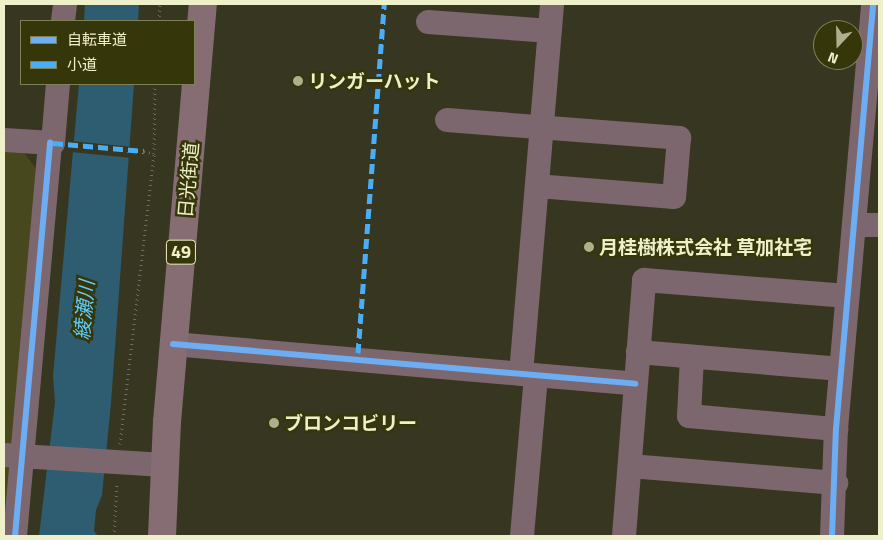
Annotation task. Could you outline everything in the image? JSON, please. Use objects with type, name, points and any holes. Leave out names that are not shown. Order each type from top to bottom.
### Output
[{"type":"main road","name":"日光街道","points":[[162,536],[164,465],[173,344],[203,4]]},
{"type":"street","points":[[63,20],[65,4]]},
{"type":"street","points":[[522,536],[538,186],[552,4]]},
{"type":"street","points":[[832,536],[836,483],[836,429],[873,4]]},
{"type":"street","points":[[428,22],[550,31]]},
{"type":"street","points":[[15,536],[13,456],[50,143],[53,143],[58,85]]},
{"type":"street","points":[[447,120],[544,126],[679,138],[674,197],[538,186]]},
{"type":"street","points":[[4,140],[50,143]]},
{"type":"street","points":[[855,225],[879,225]]},
{"type":"street","points":[[624,536],[644,280],[847,296]]},
{"type":"street","points":[[173,344],[635,384]]},
{"type":"street","points":[[638,352],[841,369]]},
{"type":"street","points":[[692,357],[689,416],[836,429]]},
{"type":"street","points":[[13,456],[164,465]]},
{"type":"street","points":[[630,466],[836,483]]},
{"type":"path","points":[[159,20],[160,4]]},
{"type":"path","points":[[114,536],[118,463],[154,154],[155,85]]},
{"type":"path","points":[[144,151],[154,154]]},
{"type":"shaded area","points":[[4,152],[24,153],[37,170],[4,536]]},
{"type":"water","points":[[85,4],[139,4],[138,20],[84,20]]},
{"type":"water","name":"綾瀬川","points":[[79,85],[134,85],[111,403],[102,495],[96,510],[94,531],[98,536],[39,536],[55,402],[53,376]]},
{"type":"pier","points":[[71,141],[133,147],[132,158],[71,152]]},
{"type":"marked path","points":[[358,353],[384,4]]},
{"type":"marked path","points":[[53,143],[144,151]]},
{"type":"cycle path","points":[[832,536],[836,429],[873,4]]},
{"type":"cycle path","points":[[15,536],[50,143]]},
{"type":"cycle path","points":[[173,344],[635,384]]},
{"type":"place","name":"リンガーハット","points":[[298,81]]},
{"type":"place","name":"月桂樹株式会社 草加社宅","points":[[589,247]]},
{"type":"place","name":"ブロンコビリー","points":[[274,423]]}]
